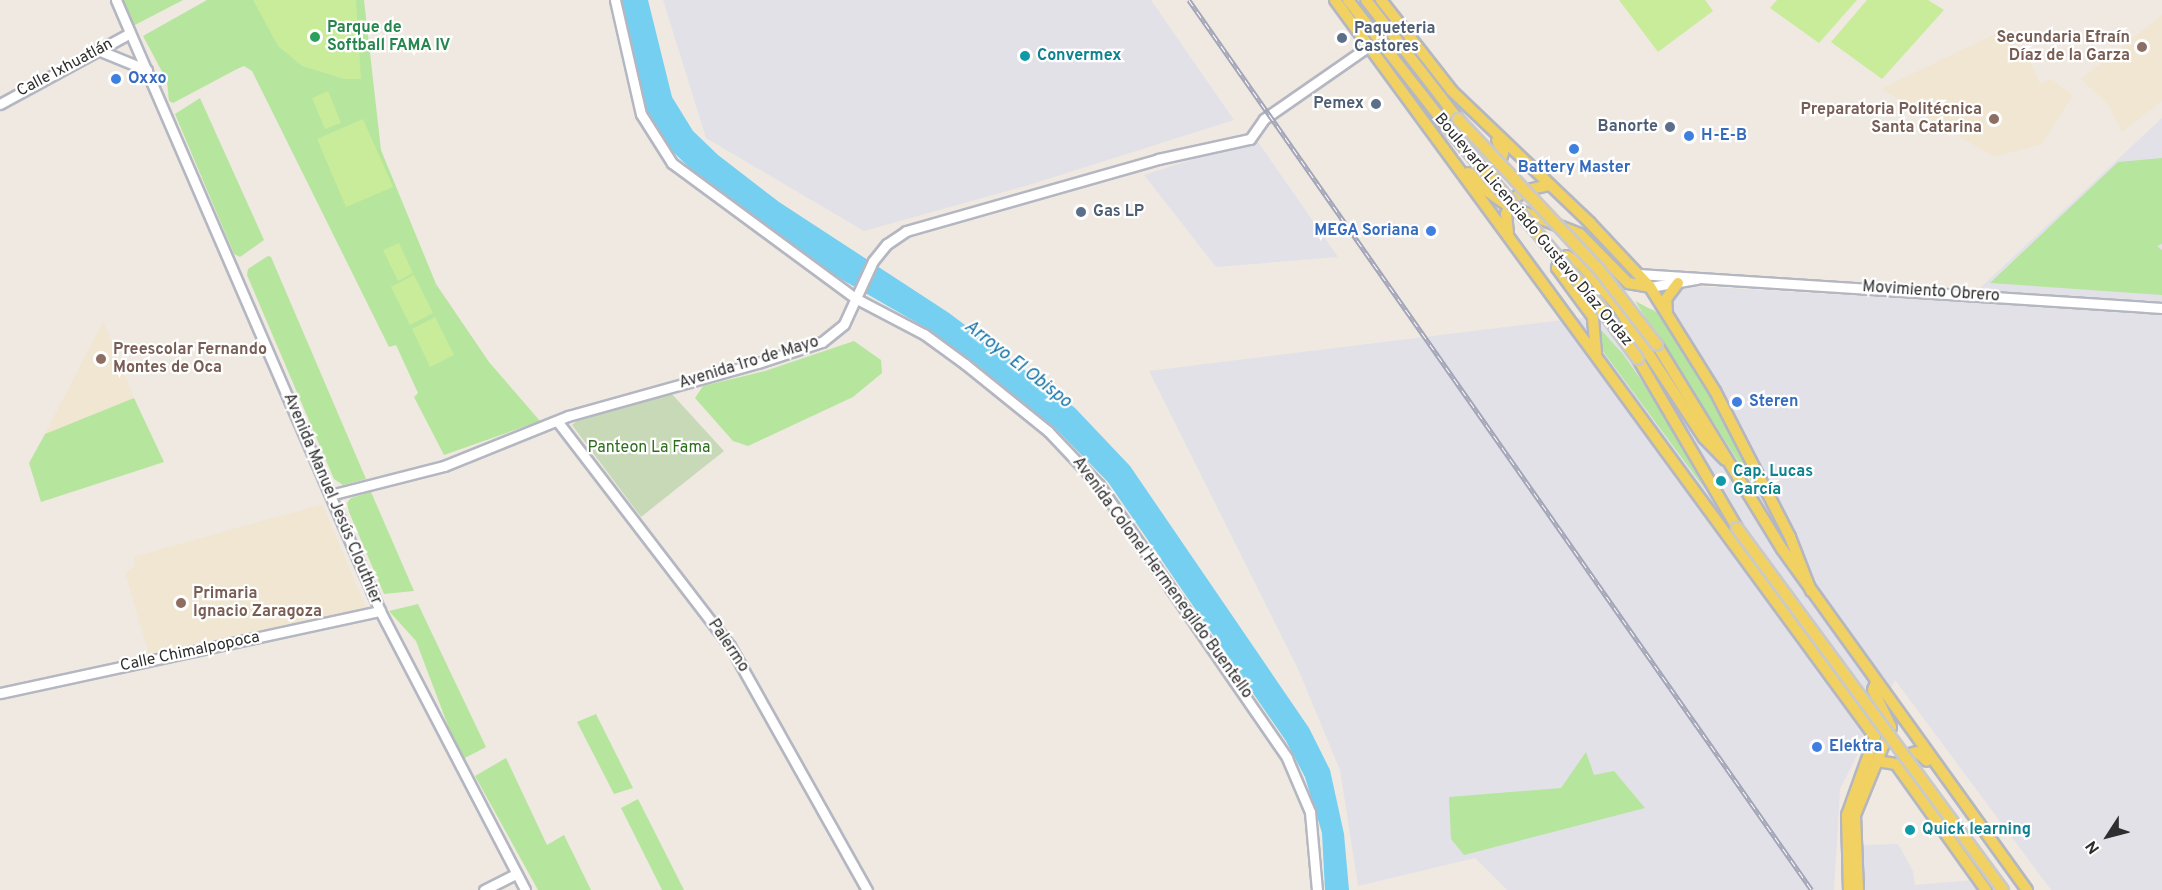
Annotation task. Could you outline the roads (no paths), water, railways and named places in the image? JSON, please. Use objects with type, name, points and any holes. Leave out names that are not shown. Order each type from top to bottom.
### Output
[{"type":"main road","name":"Boulevard Licenciado Gustavo Díaz Ordaz","points":[[1335,0],[1457,163],[1676,465]]},
{"type":"main road","name":"Boulevard Licenciado Gustavo Díaz Ordaz","points":[[1348,0],[1448,128],[1597,303],[1638,359],[1734,523],[2003,890]]},
{"type":"main road","name":"Boulevard Licenciado Gustavo Díaz Ordaz","points":[[1366,0],[1458,118],[1600,271],[1657,345],[1811,591],[2027,890]]},
{"type":"main road","name":"Boulevard Licenciado Gustavo Díaz Ordaz","points":[[1381,0],[1452,91],[1491,131],[1590,223],[1650,287],[1701,364],[1790,537],[1811,591]]},
{"type":"main road","points":[[1457,163],[1473,176],[1494,173],[1503,153],[1491,131]]},
{"type":"main road","points":[[1463,173],[1508,206],[1586,238],[1604,254],[1628,283],[1650,287]]},
{"type":"main road","points":[[1514,244],[1506,221],[1508,206],[1523,191],[1548,185]]},
{"type":"main road","points":[[1581,264],[1580,251],[1590,223]]},
{"type":"main road","points":[[1580,251],[1604,254]]},
{"type":"main road","points":[[1600,361],[1593,342],[1593,317],[1557,268],[1560,260],[1567,256],[1581,264],[1641,338],[1712,449],[1731,464]]},
{"type":"main road","points":[[1667,312],[1666,299],[1678,283]]},
{"type":"main road","points":[[1676,465],[1686,470],[1734,523]]},
{"type":"main road","points":[[1676,465],[1875,737],[1847,815],[1849,890]]},
{"type":"main road","name":"Boulevard Licenciado Gustavo Díaz Ordaz","points":[[1858,890],[1855,815],[1891,727],[1873,690],[1876,682]]},
{"type":"main road","points":[[1900,769],[1904,757],[1917,752],[1950,785]]},
{"type":"main road","points":[[1877,761],[1892,761],[1900,769],[1986,890]]},
{"type":"street","name":"Avenida Manuel Jesús Clouthier","points":[[116,0],[380,611],[525,890]]},
{"type":"street","name":"Avenida Colonel Hermenegildo Buentello","points":[[615,0],[641,114],[672,163],[855,296],[924,334],[964,364],[1048,431],[1099,485],[1265,721],[1287,758],[1310,812],[1317,890]]},
{"type":"street","name":"Calle Ixhuatlán","points":[[0,104],[130,33]]},
{"type":"street","name":"Avenida 1ro de Mayo","points":[[330,495],[444,466],[558,422],[822,342],[843,324],[873,261],[895,238],[925,224],[1158,159],[1250,139],[1264,119],[1369,46]]},
{"type":"street","points":[[98,50],[147,70]]},
{"type":"street","name":"Movimiento Obrero","points":[[1638,274],[2162,308]]},
{"type":"street","name":"Movimiento Obrero","points":[[1650,287],[1699,279]]},
{"type":"street","name":"Palermo","points":[[558,422],[730,645],[867,890]]},
{"type":"street","name":"Calle Chimalpopoca","points":[[0,693],[380,611]]},
{"type":"street","points":[[484,890],[516,874]]},
{"type":"water","name":"Arroyo El Obispo","points":[[621,0],[648,0],[672,97],[693,131],[718,155],[779,202],[949,313],[1075,408],[1130,466],[1309,728],[1330,770],[1344,834],[1349,890],[1325,890],[1322,833],[1305,777],[1286,741],[1108,482],[1056,429],[933,332],[834,275],[698,176],[666,145],[645,111]]},
{"type":"railway","points":[[1189,0],[1812,890]]},
{"type":"place","name":"Parque de Softball FAMA IV","points":[[315,37]]},
{"type":"place","name":"Paqueteria Castores","points":[[1342,38]]},
{"type":"place","name":"Secundaria Efraín Díaz de la Garza","points":[[2142,47]]},
{"type":"place","name":"Convermex","points":[[1025,56]]},
{"type":"place","name":"Oxxo","points":[[116,79]]},
{"type":"place","name":"Pemex","points":[[1376,104]]},
{"type":"place","name":"Preparatoria Politécnica Santa Catarina","points":[[1994,119]]},
{"type":"place","name":"Banorte","points":[[1670,127]]},
{"type":"place","name":"H-E-B","points":[[1689,136]]},
{"type":"place","name":"Battery Master","points":[[1574,149]]},
{"type":"place","name":"Gas LP","points":[[1081,212]]},
{"type":"place","name":"MEGA Soriana","points":[[1431,231]]},
{"type":"place","name":"Preescolar Fernando Montes de Oca","points":[[101,359]]},
{"type":"place","name":"Steren","points":[[1737,402]]},
{"type":"place","name":"Cap. Lucas García","points":[[1721,481]]},
{"type":"place","name":"Primaria Ignacio Zaragoza","points":[[181,603]]},
{"type":"place","name":"Elektra","points":[[1817,747]]},
{"type":"place","name":"Quick learning","points":[[1910,830]]},
{"type":"park label","name":"Panteon La Fama","points":[[649,448]]}]
